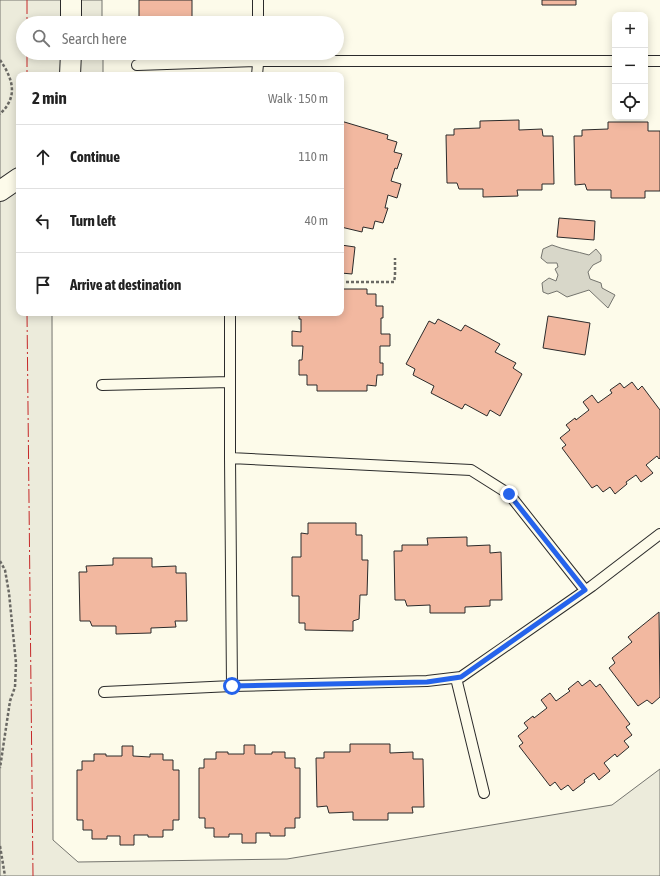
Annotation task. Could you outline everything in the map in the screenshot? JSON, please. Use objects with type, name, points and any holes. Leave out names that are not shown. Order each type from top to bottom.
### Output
[{"type":"street","points":[[71,0],[71,16]]},
{"type":"street","points":[[70,72],[71,60]]},
{"type":"street","points":[[0,191],[16,180]]},
{"type":"lane","points":[[258,0],[258,16]]},
{"type":"lane","points":[[344,58],[612,61]]},
{"type":"lane","points":[[137,65],[213,60]]},
{"type":"lane","points":[[257,72],[259,60]]},
{"type":"lane","points":[[648,61],[660,61]]},
{"type":"lane","points":[[230,316],[232,686]]},
{"type":"lane","points":[[102,385],[230,382]]},
{"type":"lane","points":[[230,458],[470,470],[509,494],[585,590]]},
{"type":"lane","points":[[104,692],[232,686],[427,682],[461,677],[585,590],[660,534]]},
{"type":"lane","points":[[456,678],[484,793]]},
{"type":"path","points":[[0,60],[8,72],[12,89],[8,104],[0,114]]},
{"type":"path","points":[[344,282],[394,282],[395,258]]},
{"type":"path","points":[[0,560],[5,570],[9,593],[16,663],[15,687],[10,701],[0,768]]},
{"type":"path","points":[[0,846],[5,876]]},
{"type":"shaded area","points":[[0,0],[102,0],[102,16],[16,16],[16,60],[103,60],[103,72],[16,72],[16,316],[52,316],[53,840],[78,862],[287,859],[612,805],[660,769],[660,876],[0,876]]},
{"type":"shaded area","points":[[552,245],[589,255],[596,249],[601,255],[601,261],[593,265],[588,272],[590,279],[601,283],[602,288],[615,295],[608,308],[589,290],[567,297],[557,291],[548,294],[543,292],[542,283],[549,278],[556,281],[558,275],[555,269],[558,267],[557,263],[547,263],[541,258],[543,249]]},
{"type":"building","points":[[139,0],[192,0],[192,16],[139,16]]},
{"type":"building","points":[[542,0],[576,0],[576,5],[542,5]]},
{"type":"building","points":[[519,120],[519,130],[542,129],[543,136],[553,136],[554,184],[542,184],[542,190],[517,190],[518,196],[483,197],[483,189],[459,189],[457,183],[447,183],[446,135],[454,135],[454,129],[480,128],[480,121]]},
{"type":"building","points":[[344,122],[388,135],[387,139],[397,142],[394,152],[402,154],[397,169],[395,168],[391,181],[401,184],[397,198],[388,195],[385,208],[388,208],[383,223],[375,221],[373,229],[363,227],[362,232],[344,228]]},
{"type":"building","points":[[608,122],[648,122],[648,131],[660,131],[660,191],[645,191],[645,198],[611,198],[611,190],[587,190],[585,184],[575,185],[574,136],[582,136],[582,130],[608,129]]},
{"type":"building","points":[[559,218],[595,221],[594,240],[557,237]]},
{"type":"building","points":[[344,245],[355,247],[352,274],[344,273]]},
{"type":"building","points":[[344,289],[367,289],[367,294],[376,294],[376,306],[383,306],[381,334],[390,334],[390,346],[380,346],[380,363],[383,363],[383,375],[377,375],[376,386],[367,385],[367,391],[317,391],[317,385],[307,385],[307,375],[299,375],[299,360],[302,360],[303,346],[292,346],[292,331],[301,332],[301,319],[299,319],[299,316],[344,316]]},
{"type":"building","points":[[548,316],[590,323],[585,355],[543,348]]},
{"type":"building","points":[[438,319],[461,331],[465,325],[500,344],[495,352],[516,363],[513,368],[522,374],[500,416],[490,410],[487,416],[465,404],[462,409],[431,393],[434,386],[413,375],[415,369],[406,364],[429,321],[435,324]]},
{"type":"building","points":[[632,382],[638,390],[642,386],[660,410],[660,458],[659,459],[657,456],[646,465],[653,473],[641,482],[636,475],[626,482],[627,484],[615,494],[610,487],[603,492],[597,485],[592,488],[562,448],[566,445],[560,438],[570,430],[566,425],[575,418],[576,420],[589,410],[583,402],[592,395],[598,403],[612,393],[610,390],[620,383],[624,388]]},
{"type":"building","points":[[308,523],[356,523],[356,535],[362,535],[362,560],[368,560],[367,595],[360,595],[359,619],[353,621],[353,631],[305,630],[305,623],[299,623],[299,596],[292,596],[292,557],[301,557],[301,533],[308,534]]},
{"type":"building","points":[[467,537],[467,546],[490,545],[490,553],[501,552],[502,600],[490,600],[490,606],[465,607],[465,613],[430,613],[430,605],[407,606],[405,600],[395,600],[394,551],[402,551],[402,545],[428,545],[427,538]]},
{"type":"building","points":[[113,558],[152,558],[152,567],[176,566],[176,573],[186,573],[187,621],[175,621],[176,627],[151,628],[151,633],[116,634],[116,626],[92,626],[90,621],[80,621],[79,572],[87,572],[86,566],[113,565]]},
{"type":"building","points":[[659,612],[660,697],[652,704],[647,700],[638,706],[609,668],[615,663],[612,658],[632,642],[628,637]]},
{"type":"building","points":[[590,680],[596,687],[600,684],[630,724],[626,727],[632,735],[624,741],[629,747],[617,757],[615,754],[604,763],[610,771],[599,780],[594,773],[573,791],[568,785],[561,790],[555,782],[550,786],[519,746],[523,743],[518,736],[528,728],[524,723],[533,716],[534,718],[547,708],[541,700],[550,693],[556,701],[570,691],[568,689],[578,681],[582,686]]},
{"type":"building","points":[[350,744],[390,744],[390,753],[413,752],[413,759],[423,759],[424,807],[412,807],[413,813],[388,813],[388,820],[353,820],[353,812],[329,813],[327,806],[317,807],[316,758],[324,758],[324,752],[350,752]]},
{"type":"building","points":[[244,745],[255,745],[255,754],[285,752],[285,758],[295,758],[295,768],[300,768],[300,818],[295,818],[295,828],[285,828],[285,836],[270,836],[270,833],[256,833],[256,843],[242,843],[242,834],[229,834],[229,837],[214,837],[214,828],[205,828],[205,818],[199,818],[199,768],[204,768],[204,759],[216,759],[216,752],[244,754]]},
{"type":"building","points":[[122,746],[133,746],[133,756],[150,757],[150,754],[163,754],[163,760],[173,760],[173,770],[179,770],[179,820],[173,820],[173,830],[163,830],[163,837],[134,835],[134,845],[120,845],[120,836],[107,836],[107,839],[92,839],[92,830],[83,830],[83,820],[77,820],[77,770],[82,770],[82,761],[94,761],[94,754],[122,756]]},
{"type":"power","points":[[27,0],[27,16]]},
{"type":"power","points":[[27,60],[27,72]]},
{"type":"power","points":[[27,316],[33,876]]},
{"type":"route","points":[[232,686],[427,682],[461,677],[585,590],[509,494]]}]
